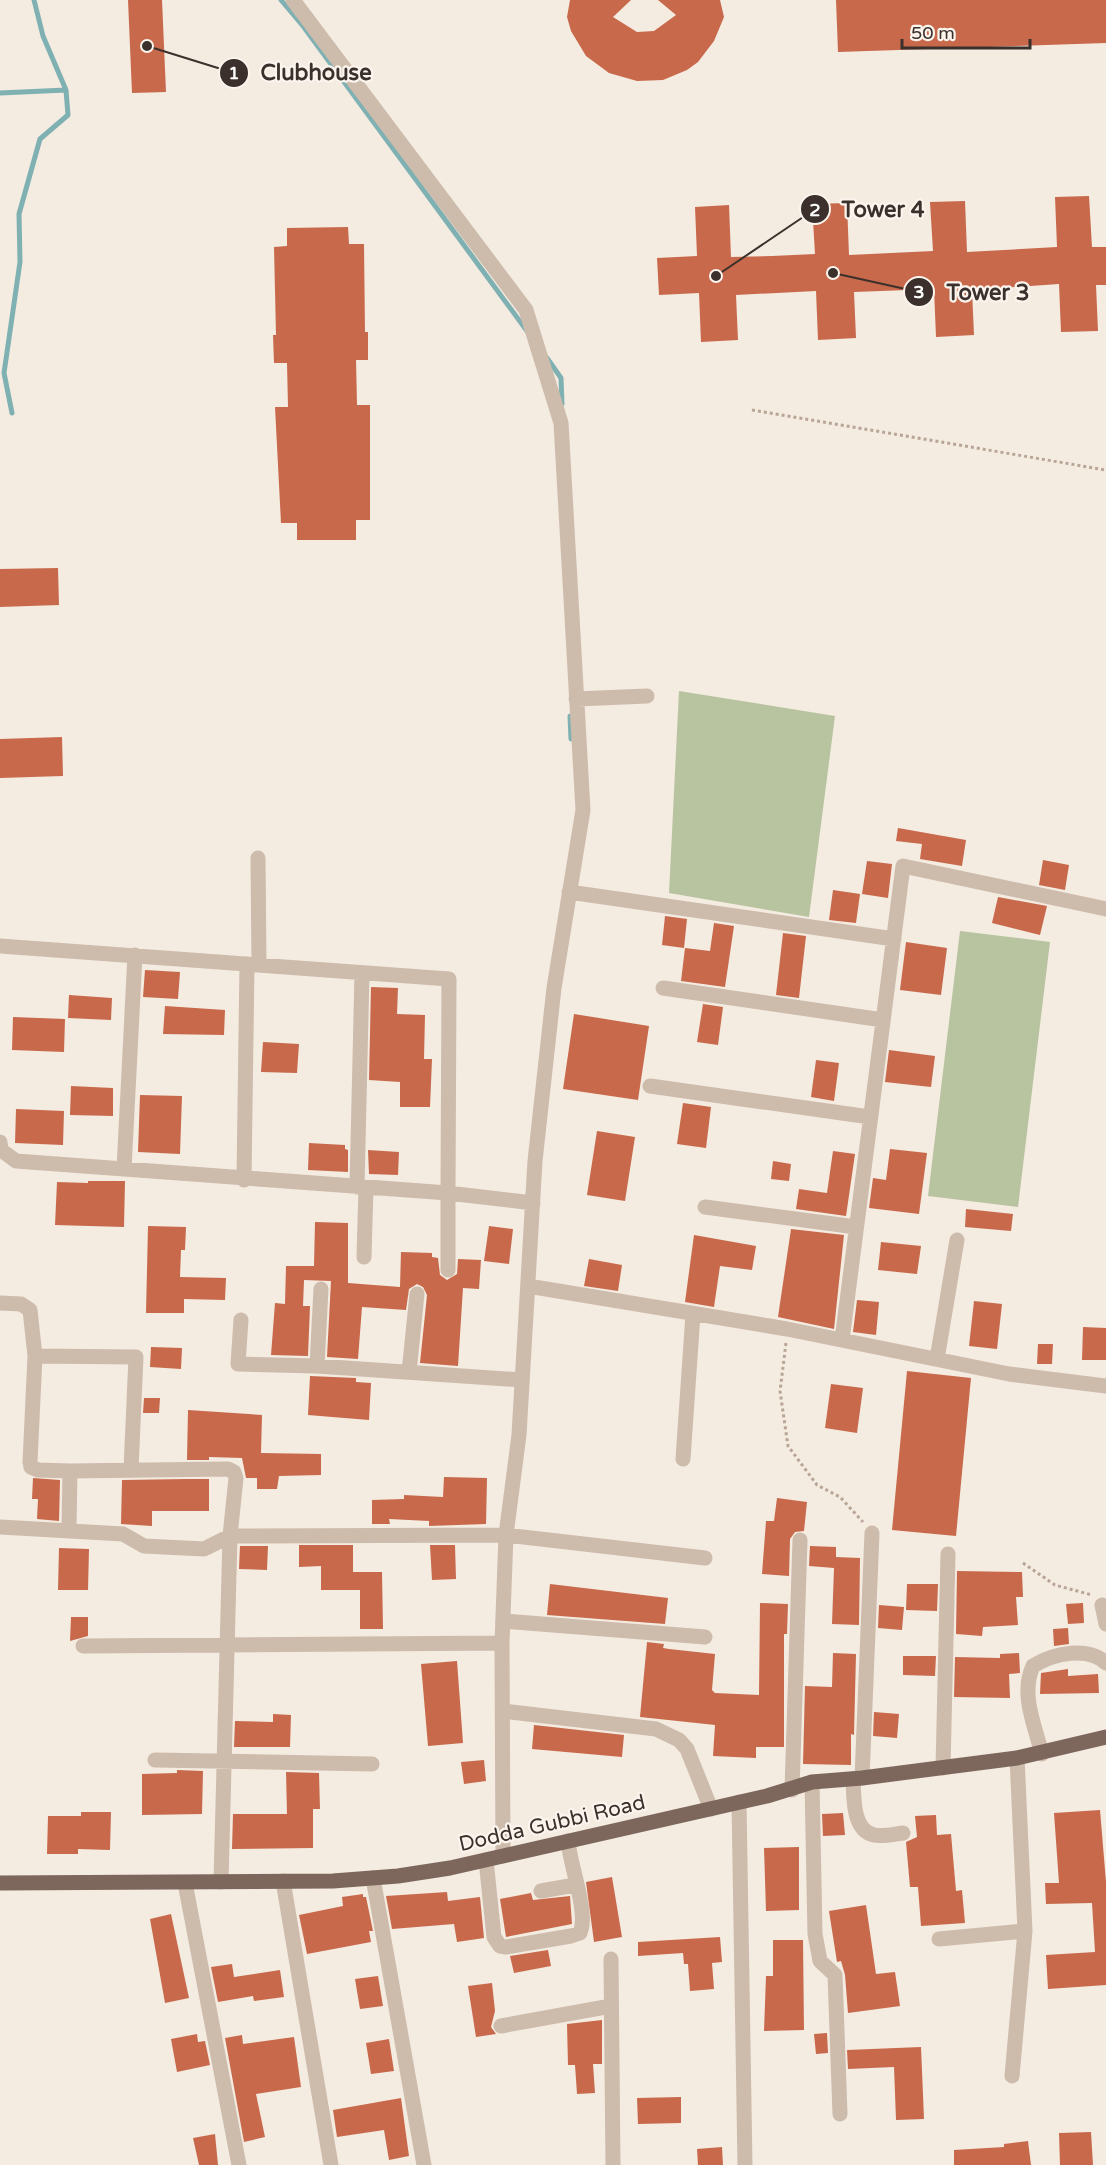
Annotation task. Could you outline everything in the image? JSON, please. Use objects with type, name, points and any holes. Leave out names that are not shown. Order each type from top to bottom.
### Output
[{"type":"main road","name":"Dodda Gubbi Road","points":[[0,1883],[221,1882],[373,1878],[441,1869],[486,1860],[792,1790],[812,1782],[858,1779],[1017,1758],[1042,1754],[1106,1737]]},
{"type":"street","points":[[293,0],[526,310],[561,423],[583,810],[552,1000],[533,1203],[519,1435],[506,1535],[502,1621],[503,1856]]},
{"type":"street","points":[[576,699],[647,696]]},
{"type":"street","points":[[244,1180],[258,858]]},
{"type":"street","points":[[842,1340],[903,866],[1106,909]]},
{"type":"street","points":[[569,892],[894,939]]},
{"type":"street","points":[[0,946],[449,979],[448,1270]]},
{"type":"street","points":[[124,1169],[135,955]]},
{"type":"street","points":[[362,973],[364,1257]]},
{"type":"street","points":[[663,988],[883,1020]]},
{"type":"street","points":[[650,1086],[870,1117]]},
{"type":"street","points":[[0,1142],[1,1150],[16,1161],[244,1180],[448,1193],[533,1203]]},
{"type":"street","points":[[705,1207],[856,1227]]},
{"type":"street","points":[[938,1359],[957,1240]]},
{"type":"street","points":[[528,1286],[788,1329],[1009,1374],[1106,1386]]},
{"type":"street","points":[[317,1366],[321,1289]]},
{"type":"street","points":[[409,1372],[417,1294]]},
{"type":"street","points":[[0,1303],[21,1304],[30,1310],[35,1356],[31,1467],[38,1470],[70,1471],[228,1469],[234,1472],[236,1478],[230,1536],[221,1882]]},
{"type":"street","points":[[683,1459],[693,1314]]},
{"type":"street","points":[[240,1320],[238,1364],[317,1366],[522,1380]]},
{"type":"street","points":[[35,1356],[136,1357],[131,1469]]},
{"type":"street","points":[[69,1529],[70,1471]]},
{"type":"street","points":[[0,1527],[69,1529],[123,1534],[144,1546],[204,1549],[230,1536],[506,1535],[705,1558]]},
{"type":"street","points":[[872,1533],[858,1779],[859,1823],[867,1832],[874,1835],[903,1833]]},
{"type":"street","points":[[792,1790],[800,1540]]},
{"type":"street","points":[[943,1768],[948,1554]]},
{"type":"street","points":[[1102,1605],[1106,1624]]},
{"type":"street","points":[[502,1621],[705,1637]]},
{"type":"street","points":[[83,1646],[502,1643]]},
{"type":"street","points":[[1042,1754],[1027,1694],[1029,1675],[1033,1666],[1058,1656],[1087,1652],[1104,1661],[1106,1643]]},
{"type":"street","points":[[503,1711],[657,1729],[679,1740],[687,1749],[711,1809]]},
{"type":"street","points":[[1012,2076],[1025,1931],[1017,1758]]},
{"type":"street","points":[[155,1761],[372,1764]]},
{"type":"street","points":[[812,1782],[815,1934],[819,1961],[835,1975],[840,2114]]},
{"type":"street","points":[[739,1802],[745,2165]]},
{"type":"street","points":[[486,1860],[494,1937],[500,1946],[506,1947],[580,1933],[583,1917],[568,1841]]},
{"type":"street","points":[[373,1878],[424,2165]]},
{"type":"street","points":[[283,1881],[331,2165]]},
{"type":"street","points":[[185,1882],[239,2165]]},
{"type":"street","points":[[541,1891],[575,1885]]},
{"type":"street","points":[[939,1939],[1025,1931]]},
{"type":"street","points":[[611,1959],[613,2165]]},
{"type":"street","points":[[501,2026],[611,2006]]},
{"type":"path","points":[[752,410],[1106,470]]},
{"type":"path","points":[[788,1329],[780,1391],[788,1446],[817,1485],[840,1497],[872,1533]]},
{"type":"path","points":[[1023,1563],[1055,1585],[1091,1594],[1102,1605]]},
{"type":"green space","points":[[679,691],[835,716],[809,917],[669,893]]},
{"type":"green space","points":[[960,931],[1050,942],[1018,1207],[928,1196]]},
{"type":"building","points":[[128,0],[162,0],[166,92],[132,93]]},
{"type":"building","points":[[570,0],[631,0],[613,17],[637,32],[654,31],[676,15],[658,0],[720,0],[724,17],[714,41],[698,62],[687,70],[663,80],[637,81],[609,73],[586,56],[571,31],[567,17]]},
{"type":"building","points":[[836,0],[1106,0],[1106,43],[838,52]]},
{"type":"building","points":[[1089,196],[1092,247],[1106,247],[1106,285],[1096,285],[1098,331],[1061,332],[1059,284],[972,290],[974,335],[936,337],[934,289],[854,292],[856,338],[818,340],[816,291],[736,295],[738,340],[701,342],[699,293],[659,295],[657,258],[697,256],[695,207],[729,205],[731,257],[772,256],[815,254],[812,204],[847,203],[849,255],[933,251],[930,202],[965,201],[967,252],[1057,247],[1055,197]]},
{"type":"building","points":[[348,227],[349,244],[364,244],[365,332],[368,332],[368,360],[356,360],[357,405],[370,405],[370,520],[356,520],[356,540],[297,540],[297,523],[281,523],[275,407],[288,407],[287,363],[274,363],[273,335],[276,335],[274,247],[287,246],[287,228]]},
{"type":"building","points":[[58,568],[59,605],[0,607],[0,569]]},
{"type":"building","points":[[62,737],[63,776],[0,778],[0,739]]},
{"type":"building","points":[[898,828],[966,840],[962,866],[920,859],[922,844],[896,841]]},
{"type":"building","points":[[1043,860],[1069,865],[1065,890],[1039,885]]},
{"type":"building","points":[[867,861],[892,864],[888,898],[862,894]]},
{"type":"building","points":[[833,890],[860,894],[856,923],[829,920]]},
{"type":"building","points":[[998,897],[1047,906],[1040,935],[992,923]]},
{"type":"building","points":[[665,916],[687,919],[684,948],[662,945]]},
{"type":"building","points":[[714,923],[734,926],[725,987],[681,981],[685,948],[710,951]]},
{"type":"building","points":[[783,933],[806,936],[799,998],[776,995]]},
{"type":"building","points":[[906,942],[947,948],[941,995],[900,990]]},
{"type":"building","points":[[145,970],[180,972],[178,999],[143,997]]},
{"type":"building","points":[[371,987],[398,988],[397,1014],[425,1015],[424,1059],[432,1059],[430,1107],[400,1107],[400,1082],[369,1080]]},
{"type":"building","points":[[69,995],[112,998],[111,1020],[68,1018]]},
{"type":"building","points":[[703,1004],[723,1007],[718,1045],[697,1042]]},
{"type":"building","points":[[165,1006],[225,1010],[224,1035],[163,1034]]},
{"type":"building","points":[[574,1014],[649,1026],[638,1100],[563,1089]]},
{"type":"building","points":[[13,1017],[65,1019],[64,1052],[12,1050]]},
{"type":"building","points":[[263,1042],[299,1044],[297,1073],[261,1072]]},
{"type":"building","points":[[889,1050],[935,1056],[931,1087],[885,1082]]},
{"type":"building","points":[[816,1060],[839,1063],[834,1101],[811,1097]]},
{"type":"building","points":[[71,1086],[113,1088],[113,1116],[70,1115]]},
{"type":"building","points":[[140,1095],[182,1096],[180,1154],[138,1152]]},
{"type":"building","points":[[683,1103],[711,1107],[706,1148],[677,1144]]},
{"type":"building","points":[[16,1109],[64,1111],[63,1145],[15,1143]]},
{"type":"building","points":[[597,1131],[635,1137],[625,1201],[587,1195]]},
{"type":"building","points":[[309,1143],[345,1145],[345,1149],[348,1150],[348,1172],[308,1170]]},
{"type":"building","points":[[890,1149],[927,1153],[919,1214],[869,1208],[873,1178],[886,1180]]},
{"type":"building","points":[[368,1150],[399,1152],[398,1175],[369,1174]]},
{"type":"building","points":[[833,1151],[855,1154],[846,1216],[796,1209],[799,1189],[827,1193]]},
{"type":"building","points":[[773,1161],[791,1164],[789,1181],[771,1179]]},
{"type":"building","points":[[88,1181],[125,1181],[124,1227],[55,1225],[57,1182],[88,1183]]},
{"type":"building","points":[[966,1209],[1013,1214],[1011,1231],[965,1227]]},
{"type":"building","points":[[315,1222],[348,1223],[348,1283],[400,1287],[401,1252],[432,1253],[432,1257],[438,1258],[440,1275],[447,1280],[457,1274],[458,1259],[481,1260],[479,1289],[463,1288],[458,1366],[420,1363],[427,1295],[423,1287],[417,1284],[409,1289],[406,1310],[362,1307],[358,1359],[327,1357],[331,1281],[304,1280],[303,1306],[310,1306],[308,1356],[271,1355],[275,1303],[285,1304],[286,1266],[314,1266]]},
{"type":"building","points":[[148,1226],[186,1227],[185,1250],[181,1250],[180,1277],[226,1278],[225,1300],[184,1299],[184,1313],[146,1313]]},
{"type":"building","points":[[489,1226],[513,1229],[509,1264],[484,1261]]},
{"type":"building","points":[[791,1229],[844,1235],[834,1329],[778,1317]]},
{"type":"building","points":[[694,1235],[756,1246],[752,1270],[720,1266],[714,1307],[685,1302]]},
{"type":"building","points":[[881,1242],[921,1246],[917,1274],[878,1270]]},
{"type":"building","points":[[589,1259],[622,1265],[618,1291],[584,1286]]},
{"type":"building","points":[[857,1300],[879,1302],[876,1335],[853,1332]]},
{"type":"building","points":[[974,1301],[1002,1304],[997,1349],[969,1346]]},
{"type":"building","points":[[1083,1327],[1106,1328],[1106,1360],[1082,1360]]},
{"type":"building","points":[[1038,1344],[1053,1344],[1052,1364],[1037,1364]]},
{"type":"building","points":[[151,1347],[182,1348],[181,1369],[150,1367]]},
{"type":"building","points":[[907,1371],[971,1378],[956,1536],[892,1530]]},
{"type":"building","points":[[310,1376],[356,1378],[356,1382],[371,1383],[369,1420],[308,1415]]},
{"type":"building","points":[[831,1384],[863,1388],[857,1433],[825,1428]]},
{"type":"building","points":[[144,1398],[160,1398],[159,1413],[143,1413]]},
{"type":"building","points":[[188,1410],[262,1415],[261,1453],[321,1454],[321,1475],[279,1476],[277,1489],[257,1489],[257,1478],[246,1478],[242,1458],[209,1457],[209,1460],[187,1460]]},
{"type":"building","points":[[444,1477],[487,1478],[486,1524],[429,1526],[429,1521],[389,1519],[390,1524],[372,1524],[372,1500],[404,1499],[404,1495],[443,1497]]},
{"type":"building","points":[[33,1478],[60,1480],[59,1521],[37,1519],[38,1499],[32,1499]]},
{"type":"building","points":[[209,1479],[209,1511],[152,1511],[152,1526],[121,1524],[122,1480]]},
{"type":"building","points":[[777,1498],[807,1502],[804,1531],[795,1532],[790,1539],[789,1576],[762,1574],[766,1521],[774,1521]]},
{"type":"building","points":[[299,1545],[353,1545],[353,1572],[382,1572],[383,1629],[360,1629],[360,1590],[321,1590],[321,1566],[299,1567]]},
{"type":"building","points":[[430,1545],[455,1545],[456,1579],[432,1580]]},
{"type":"building","points":[[240,1546],[268,1546],[267,1570],[239,1569]]},
{"type":"building","points":[[810,1546],[836,1547],[836,1557],[860,1558],[859,1625],[832,1624],[834,1568],[809,1566]]},
{"type":"building","points":[[59,1548],[89,1549],[88,1590],[58,1590]]},
{"type":"building","points":[[957,1571],[1022,1572],[1023,1597],[1016,1597],[1018,1625],[983,1627],[982,1636],[956,1634]]},
{"type":"building","points":[[550,1584],[668,1598],[665,1624],[547,1615]]},
{"type":"building","points":[[907,1584],[938,1584],[937,1611],[906,1610]]},
{"type":"building","points":[[760,1603],[788,1604],[787,1634],[784,1634],[784,1747],[756,1747],[756,1758],[713,1756],[715,1725],[640,1717],[647,1642],[664,1644],[663,1648],[715,1654],[712,1690],[715,1693],[759,1695]]},
{"type":"building","points":[[1083,1603],[1084,1623],[1068,1624],[1066,1604]]},
{"type":"building","points":[[879,1605],[904,1607],[902,1630],[878,1628]]},
{"type":"building","points":[[71,1617],[88,1617],[88,1636],[70,1641]]},
{"type":"building","points":[[1068,1628],[1069,1644],[1054,1646],[1053,1629]]},
{"type":"building","points":[[833,1653],[856,1654],[851,1765],[803,1764],[805,1686],[832,1687]]},
{"type":"building","points":[[1019,1653],[1020,1673],[1009,1674],[1010,1698],[954,1697],[955,1657],[1000,1658],[1000,1654]]},
{"type":"building","points":[[903,1656],[936,1656],[935,1676],[903,1675]]},
{"type":"building","points":[[457,1661],[463,1743],[428,1746],[421,1664]]},
{"type":"building","points":[[1068,1669],[1068,1676],[1098,1674],[1099,1693],[1040,1694],[1041,1673]]},
{"type":"building","points":[[874,1712],[899,1714],[897,1738],[873,1736]]},
{"type":"building","points":[[273,1714],[291,1715],[290,1747],[234,1747],[235,1721],[273,1722]]},
{"type":"building","points":[[534,1725],[624,1735],[622,1757],[532,1749]]},
{"type":"building","points":[[484,1760],[486,1781],[464,1784],[461,1762]]},
{"type":"building","points":[[177,1770],[203,1771],[202,1814],[142,1815],[142,1774],[177,1773]]},
{"type":"building","points":[[286,1772],[319,1773],[320,1809],[313,1809],[313,1848],[232,1849],[233,1814],[287,1814]]},
{"type":"building","points":[[1100,1810],[1106,1882],[1106,1985],[1048,1989],[1046,1955],[1095,1952],[1092,1903],[1046,1904],[1045,1883],[1059,1883],[1054,1813]]},
{"type":"building","points":[[81,1812],[111,1812],[110,1850],[78,1849],[78,1854],[47,1854],[48,1816],[81,1816]]},
{"type":"building","points":[[843,1813],[845,1835],[823,1836],[822,1814]]},
{"type":"building","points":[[936,1815],[937,1835],[951,1834],[956,1891],[962,1890],[965,1923],[921,1926],[918,1887],[910,1887],[906,1842],[917,1837],[915,1816]]},
{"type":"building","points":[[799,1847],[799,1910],[766,1911],[764,1848]]},
{"type":"building","points":[[612,1877],[622,1937],[594,1942],[586,1882]]},
{"type":"building","points":[[447,1892],[448,1901],[480,1897],[484,1938],[457,1942],[454,1924],[392,1929],[386,1896]]},
{"type":"building","points":[[531,1893],[533,1900],[570,1896],[572,1924],[506,1937],[500,1899]]},
{"type":"building","points":[[363,1894],[363,1897],[366,1897],[373,1931],[369,1931],[371,1942],[307,1954],[299,1915],[343,1906],[342,1897]]},
{"type":"building","points":[[866,1905],[876,1974],[895,1972],[900,2006],[848,2013],[845,1975],[841,1961],[837,1962],[829,1911]]},
{"type":"building","points":[[171,1914],[189,1998],[165,2003],[150,1919]]},
{"type":"building","points":[[720,1937],[722,1962],[712,1963],[714,1989],[690,1991],[688,1964],[684,1964],[683,1953],[638,1956],[638,1942]]},
{"type":"building","points":[[773,1940],[803,1940],[804,2030],[764,2031],[766,1976],[773,1976]]},
{"type":"building","points":[[548,1950],[551,1966],[514,1973],[510,1956]]},
{"type":"building","points":[[232,1964],[234,1977],[280,1970],[284,1997],[254,2001],[253,1996],[218,2002],[211,1967]]},
{"type":"building","points":[[378,1976],[383,2006],[360,2009],[355,1979]]},
{"type":"building","points":[[492,1983],[495,2011],[491,2027],[496,2034],[476,2037],[468,1986]]},
{"type":"building","points":[[602,2020],[602,2064],[593,2064],[595,2093],[577,2094],[575,2065],[568,2065],[567,2024]]},
{"type":"building","points":[[827,2033],[828,2053],[816,2054],[814,2034]]},
{"type":"building","points":[[197,2034],[198,2042],[205,2041],[210,2065],[177,2072],[171,2039]]},
{"type":"building","points":[[242,2035],[243,2044],[294,2037],[301,2087],[256,2094],[265,2137],[244,2142],[225,2038]]},
{"type":"building","points":[[389,2039],[394,2071],[371,2074],[366,2043]]},
{"type":"building","points":[[921,2047],[924,2119],[896,2120],[894,2067],[848,2069],[847,2050]]},
{"type":"building","points":[[681,2097],[681,2123],[638,2124],[637,2098]]},
{"type":"building","points":[[401,2098],[409,2156],[389,2160],[384,2130],[337,2137],[333,2110]]},
{"type":"building","points":[[1091,2132],[1093,2165],[1060,2165],[1059,2133]]},
{"type":"building","points":[[215,2134],[218,2165],[199,2165],[193,2138]]},
{"type":"building","points":[[1028,2141],[1031,2165],[954,2165],[954,2150],[1004,2147],[1004,2144]]},
{"type":"building","points":[[722,2147],[723,2165],[698,2165],[697,2149]]},
{"type":"waterway","points":[[12,413],[4,373],[20,262],[19,214],[40,139],[68,115],[66,90],[43,36],[34,0]]},
{"type":"waterway","points":[[281,0],[303,26],[527,331]]},
{"type":"waterway","points":[[0,93],[66,90]]},
{"type":"waterway","points":[[547,358],[561,378],[562,404]]},
{"type":"waterway","points":[[570,716],[571,739]]},
{"type":"place","name":"Clubhouse","points":[[147,46]]},
{"type":"place","name":"Tower 3","points":[[833,273]]},
{"type":"place","name":"Tower 4","points":[[716,276]]}]
